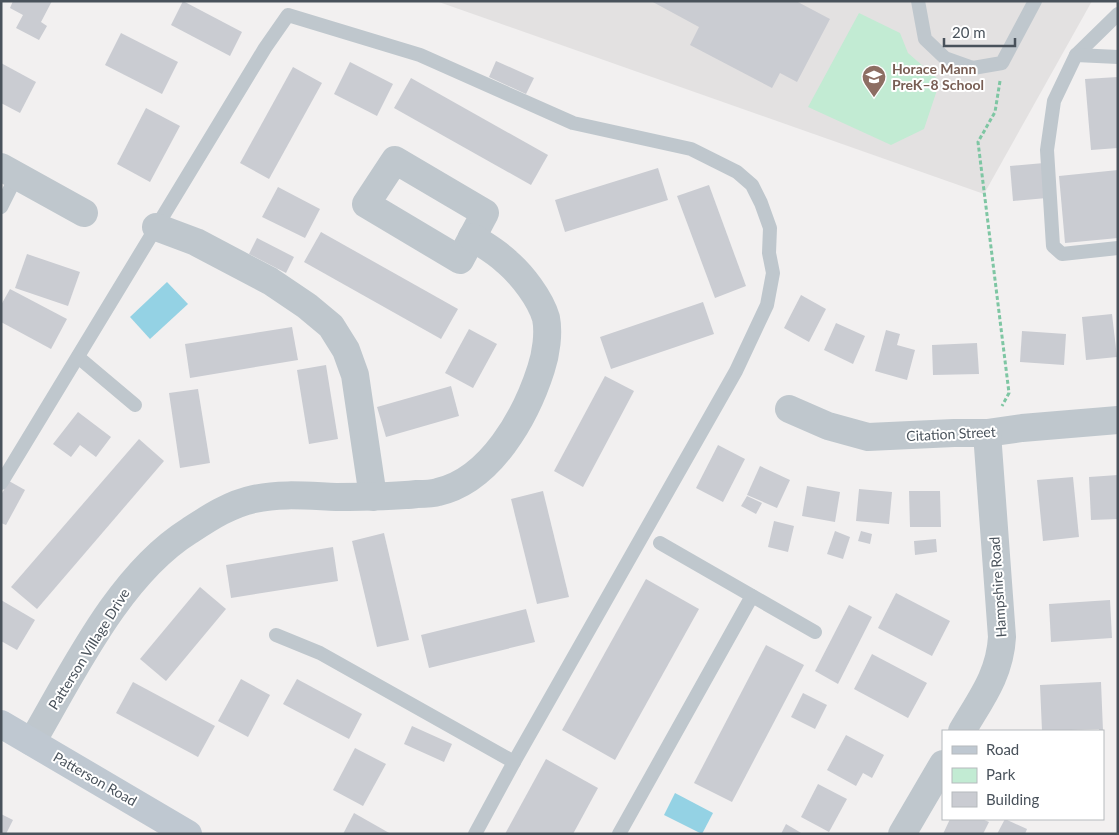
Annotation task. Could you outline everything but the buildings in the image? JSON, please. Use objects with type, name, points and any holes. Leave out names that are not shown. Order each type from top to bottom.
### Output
[{"type":"main road","name":"Patterson Road","points":[[1,724],[188,834]]},
{"type":"street","points":[[9,171],[84,213]]},
{"type":"street","points":[[156,227],[196,242],[270,281],[306,306],[330,326],[346,350],[355,375],[373,497]]},
{"type":"street","name":"Patterson Village Drive","points":[[32,742],[85,651],[126,588],[154,558],[187,532],[228,508],[253,499],[277,496],[373,497],[439,492],[463,482],[482,469],[493,458],[516,426],[536,386],[544,363],[547,336],[546,318],[533,291],[518,272],[506,260],[472,237]]},
{"type":"street","name":"Citation Street","points":[[789,409],[828,426],[868,437],[954,432],[987,433],[1022,428],[1118,420]]},
{"type":"street","name":"Hampshire Road","points":[[963,730],[995,675],[1001,653],[1002,637],[987,433]]},
{"type":"street","points":[[902,834],[942,766]]},
{"type":"lane","points":[[918,1],[925,39],[945,58],[973,68],[1002,63],[1035,1]]},
{"type":"lane","points":[[1118,14],[1076,55],[1054,100],[1046,150],[1053,246],[1062,254],[1118,248]]},
{"type":"lane","points":[[1,483],[265,48],[288,15],[420,55],[573,123],[691,149],[737,172],[752,185],[770,228],[769,253],[773,273],[767,305],[736,371],[475,834]]},
{"type":"lane","points":[[1076,55],[1118,57]]},
{"type":"lane","points":[[1,207],[9,171]]},
{"type":"lane","points":[[78,357],[135,404]]},
{"type":"lane","points":[[660,543],[815,632]]},
{"type":"lane","points":[[618,834],[752,596]]},
{"type":"lane","points":[[276,635],[320,653],[514,762]]},
{"type":"path","points":[[987,433],[1009,393],[978,142],[995,112],[1002,63]]},
{"type":"shaded area","name":"Horace Mann PreK–8 School","points":[[436,1],[1092,1],[984,194]]},
{"type":"green space","points":[[859,13],[900,33],[908,53],[940,81],[924,129],[891,145],[808,107]]},
{"type":"water","points":[[167,282],[188,304],[150,339],[130,317]]},
{"type":"water","points":[[675,793],[713,813],[702,834],[664,815]]},
{"type":"place","name":"Horace Mann PreK–8 School","points":[[874,98]]}]
